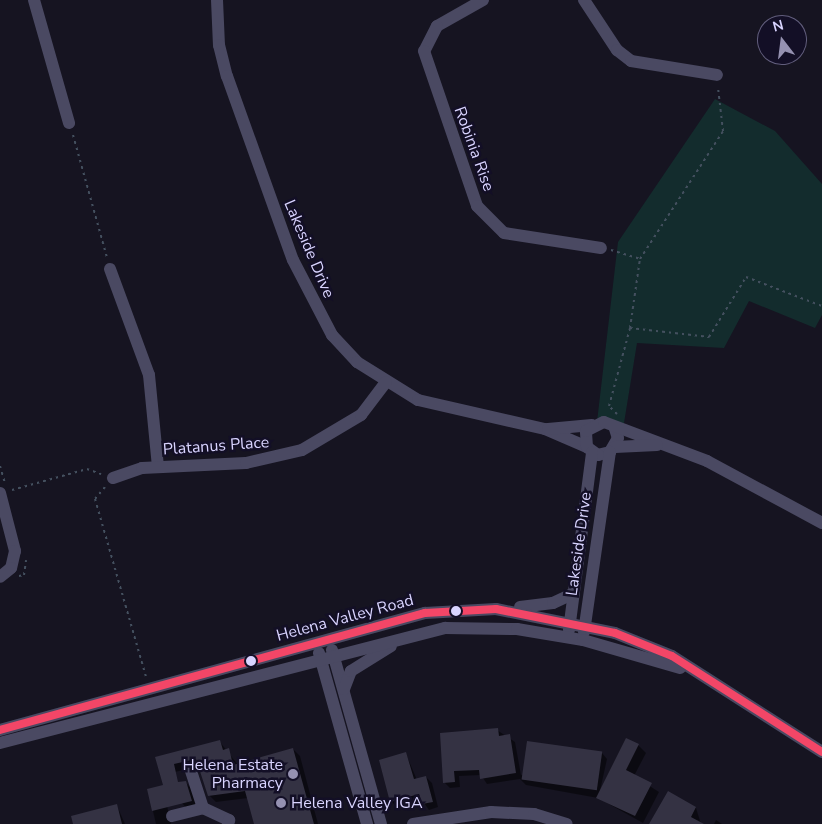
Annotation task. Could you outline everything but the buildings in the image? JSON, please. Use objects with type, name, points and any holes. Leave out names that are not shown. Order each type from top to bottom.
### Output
[{"type":"street","points":[[34,0],[69,123]]},
{"type":"street","name":"Lakeside Drive","points":[[217,0],[219,45],[227,76],[292,260],[332,335],[357,362],[386,382],[447,410],[545,429],[590,450],[613,450],[657,445]]},
{"type":"street","name":"Robinia Rise","points":[[483,0],[437,26],[424,50],[477,206],[504,233],[601,248]]},
{"type":"street","points":[[584,0],[617,50],[631,61],[717,75]]},
{"type":"street","points":[[110,269],[149,375],[158,466]]},
{"type":"street","name":"Platanus Place","points":[[113,478],[158,466],[246,463],[302,450],[361,414],[386,382]]},
{"type":"street","name":"Lakeside Drive","points":[[545,429],[592,425],[604,422],[615,429],[631,433],[657,445],[707,461],[822,523]]},
{"type":"street","name":"Lakeside Drive","points":[[567,638],[574,594],[590,450],[585,439],[592,425]]},
{"type":"street","name":"Lakeside Drive","points":[[583,640],[615,429]]},
{"type":"street","points":[[0,577],[11,568],[15,551],[3,492]]},
{"type":"street","points":[[496,609],[553,603],[574,594]]},
{"type":"street","name":"Helena Valley Road","points":[[0,730],[149,687],[323,642],[425,613],[496,609],[570,622],[664,653],[822,752]]},
{"type":"street","name":"Helena Valley Road","points":[[0,743],[402,639],[474,626],[583,640],[697,673]]},
{"type":"street","points":[[344,688],[351,671],[402,639]]},
{"type":"street","points":[[323,642],[334,656],[381,824]]},
{"type":"street","points":[[323,642],[321,660],[367,824]]},
{"type":"street","points":[[191,771],[202,808]]},
{"type":"street","points":[[172,816],[202,808],[229,820],[228,824]]},
{"type":"street","points":[[413,824],[491,812],[534,814],[567,824]]},
{"type":"path","points":[[631,433],[631,426],[609,406],[630,328],[640,259],[723,130],[717,75]]},
{"type":"path","points":[[69,123],[110,269]]},
{"type":"path","points":[[601,248],[640,259]]},
{"type":"path","points":[[630,328],[708,337],[746,278],[822,306]]},
{"type":"path","points":[[0,466],[3,492],[87,469],[113,478],[95,499],[149,687]]},
{"type":"green space","points":[[715,99],[775,131],[822,184],[822,315],[815,328],[749,301],[724,348],[637,343],[624,423],[597,422],[618,242]]},
{"type":"transit line","points":[[0,730],[425,613],[496,609],[615,633],[672,656],[822,752]]},
{"type":"place","name":"Helena Estate Pharmacy","points":[[293,774]]},
{"type":"place","name":"Helena Valley IGA","points":[[281,803]]}]
